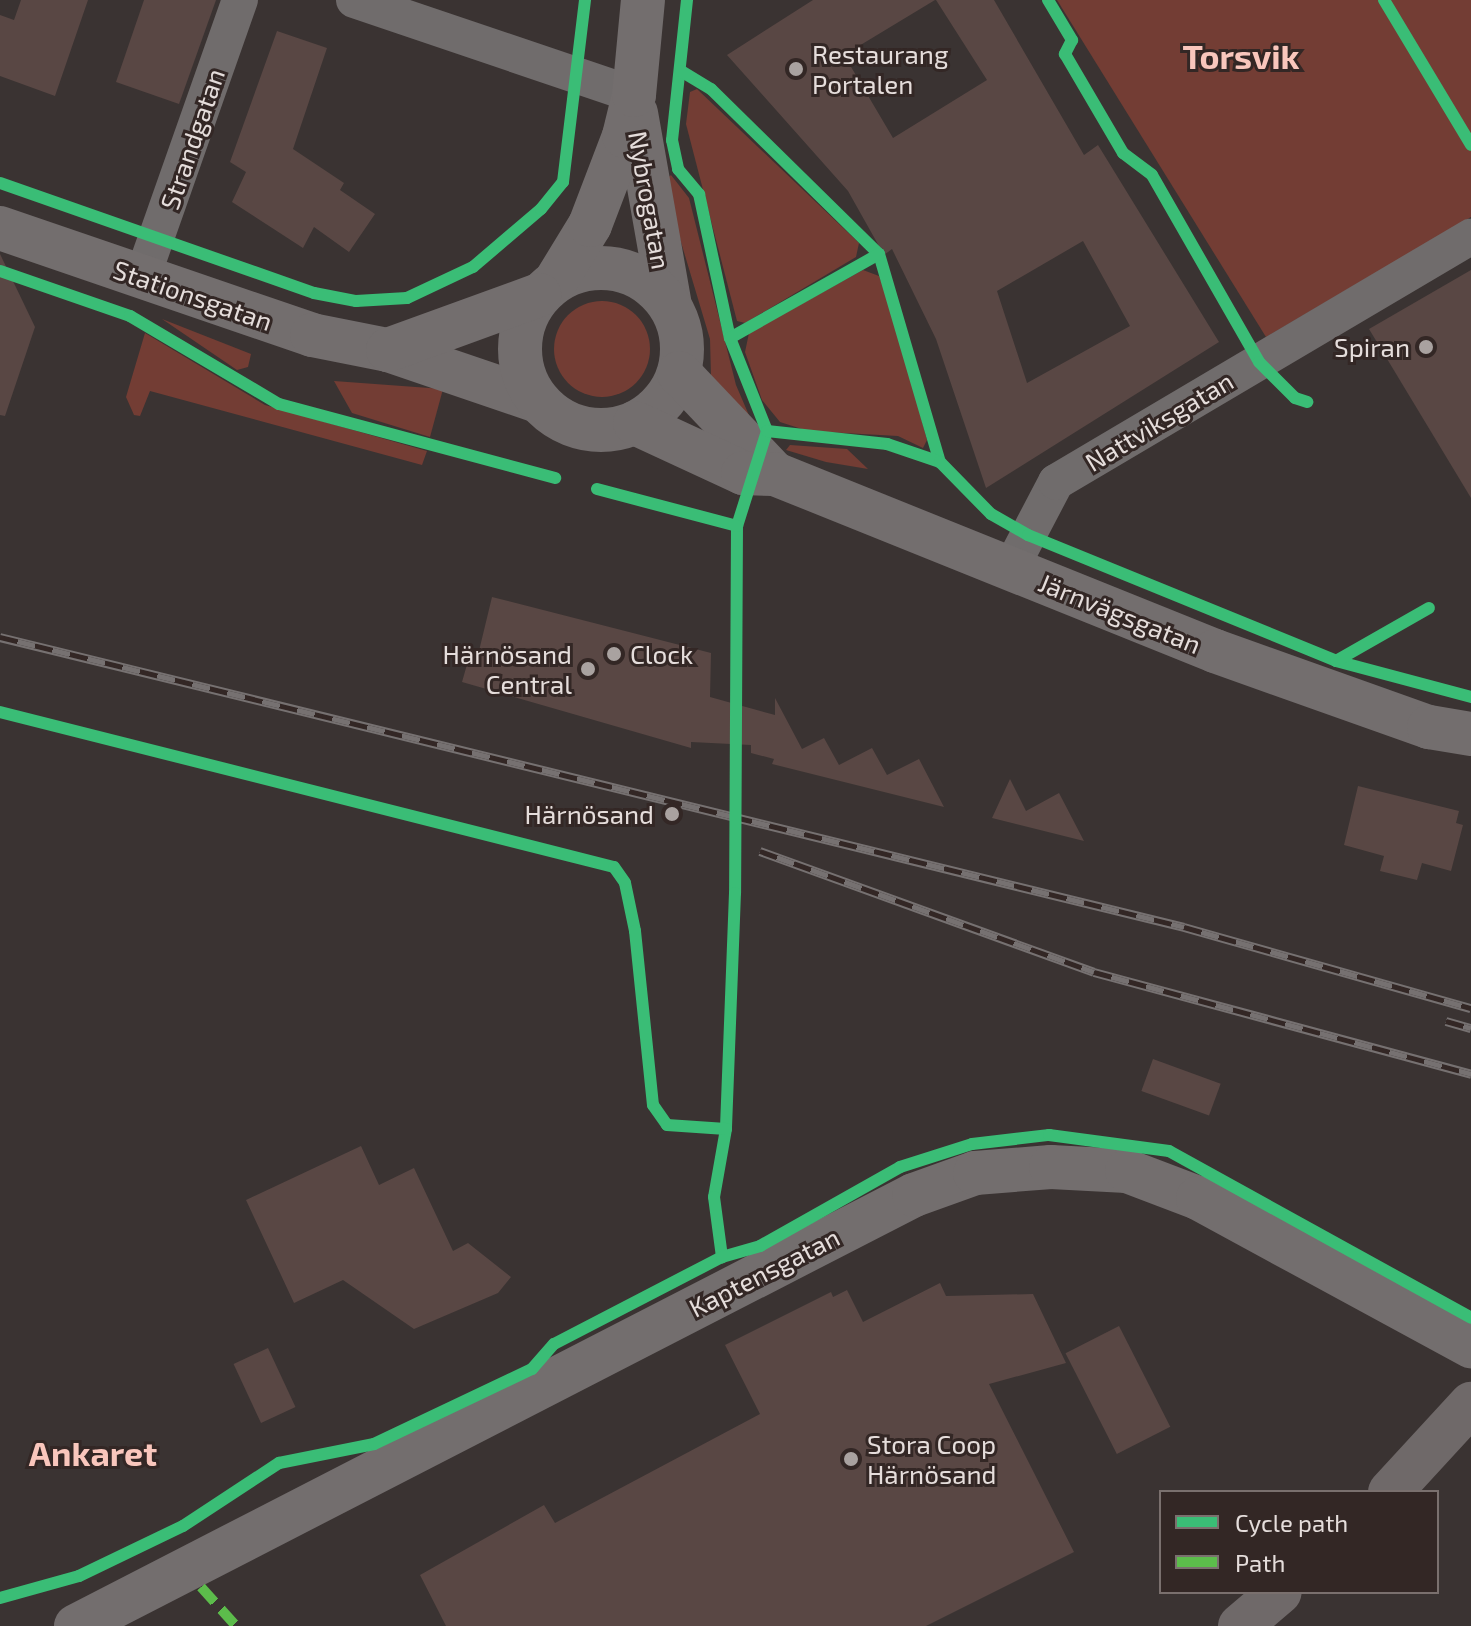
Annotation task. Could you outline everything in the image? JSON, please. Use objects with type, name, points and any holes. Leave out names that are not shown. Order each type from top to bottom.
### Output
[{"type":"highway","points":[[1392,1490],[1462,1415]]},
{"type":"highway","points":[[1240,1626],[1278,1594]]},
{"type":"main road","name":"Nybrogatan","points":[[643,0],[634,95],[651,225],[670,305]]},
{"type":"main road","name":"Nybrogatan","points":[[548,287],[590,225],[634,95]]},
{"type":"main road","name":"Stationsgatan","points":[[0,228],[312,335],[388,350],[538,401]]},
{"type":"main road","points":[[388,350],[548,287],[581,269],[619,270],[653,286],[670,305],[683,350],[679,373],[657,408],[635,423],[583,429],[538,401],[526,382],[519,348],[526,314],[548,287]]},
{"type":"main road","name":"Järnvägsgatan","points":[[679,373],[775,474]]},
{"type":"main road","name":"Järnvägsgatan","points":[[635,423],[743,473],[775,474],[1338,696],[1429,727],[1471,734]]},
{"type":"main road","name":"Kaptensgatan","points":[[76,1626],[914,1195],[975,1173],[1051,1167],[1127,1171],[1198,1198],[1471,1346]]},
{"type":"street","name":"Strandgatan","points":[[142,278],[240,0]]},
{"type":"street","points":[[354,0],[634,95]]},
{"type":"street","name":"Nattviksgatan","points":[[1011,568],[1056,482],[1471,237]]},
{"type":"shaded area","points":[[1057,0],[1471,0],[1471,217],[1266,337]]},
{"type":"shaded area","points":[[697,89],[859,243],[856,257],[745,323],[737,321],[686,124],[690,92]]},
{"type":"shaded area","points":[[671,175],[689,198],[736,385],[751,420],[711,376],[710,339],[663,182]]},
{"type":"shaded area","points":[[863,270],[879,276],[893,312],[927,440],[923,448],[898,436],[808,431],[780,422],[762,400],[745,352],[749,333]]},
{"type":"shaded area","points":[[602,301],[620,305],[636,315],[646,331],[650,349],[646,367],[636,383],[620,393],[602,397],[584,393],[568,383],[558,367],[554,349],[558,331],[568,315],[584,305]]},
{"type":"shaded area","points":[[162,319],[251,354],[248,367],[237,370]]},
{"type":"shaded area","points":[[145,333],[265,405],[427,451],[422,465],[150,391],[140,416],[134,415],[126,397]]},
{"type":"shaded area","points":[[334,381],[443,389],[430,437],[352,413]]},
{"type":"shaded area","points":[[790,445],[847,449],[868,469],[826,462],[786,450]]},
{"type":"building","points":[[21,0],[88,0],[55,96],[0,76],[0,15],[14,20]]},
{"type":"building","points":[[144,0],[216,0],[179,104],[116,82]]},
{"type":"building","points":[[813,0],[935,0],[844,55],[893,138],[987,80],[936,0],[994,0],[1084,155],[1098,145],[1219,342],[986,488],[936,339],[892,249],[884,255],[848,191],[727,55]],"holes":[[[1083,241],[1130,326],[1027,383],[997,291]]]},
{"type":"building","points":[[277,31],[327,48],[293,149],[344,183],[340,190],[375,214],[349,252],[314,227],[303,248],[232,202],[246,172],[230,162]]},
{"type":"building","points":[[0,254],[35,327],[5,416],[0,415]]},
{"type":"building","name":"Spiran","points":[[1471,270],[1471,498],[1369,329]]},
{"type":"building","name":"Härnösand Central","points":[[492,597],[711,653],[710,697],[775,715],[775,698],[802,749],[824,738],[839,765],[872,748],[887,775],[919,759],[944,807],[772,764],[774,759],[751,753],[751,745],[691,742],[691,748],[462,682],[470,654],[478,655]]},
{"type":"building","points":[[1010,779],[1026,811],[1059,793],[1084,841],[992,818]]},
{"type":"building","points":[[1358,786],[1459,811],[1456,823],[1463,825],[1451,871],[1422,863],[1417,880],[1380,871],[1384,856],[1344,845]]},
{"type":"building","points":[[1153,1059],[1221,1084],[1209,1116],[1141,1091]]},
{"type":"building","points":[[361,1146],[379,1185],[414,1168],[453,1251],[468,1243],[511,1277],[498,1293],[414,1329],[343,1280],[294,1303],[246,1200]]},
{"type":"building","name":"Stora Coop Härnösand","points":[[940,1283],[946,1296],[1033,1294],[1066,1363],[989,1384],[1074,1552],[926,1626],[446,1626],[420,1575],[544,1505],[555,1523],[760,1414],[725,1345],[831,1292],[833,1297],[847,1290],[863,1322]]},
{"type":"building","points":[[1119,1326],[1170,1427],[1117,1454],[1066,1353]]},
{"type":"building","points":[[268,1348],[295,1407],[261,1423],[234,1364]]},
{"type":"railway","points":[[0,637],[1184,927],[1471,1008]]},
{"type":"railway","points":[[760,851],[1094,972],[1471,1074]]},
{"type":"railway","points":[[1446,1021],[1471,1028]]},
{"type":"marked path","points":[[201,1587],[236,1626]]},
{"type":"cycle path","points":[[0,183],[314,293],[356,301],[407,298],[473,267],[541,209],[563,182],[585,0]]},
{"type":"cycle path","points":[[687,0],[672,140],[678,169],[699,194],[730,338],[767,431],[737,526],[735,893],[726,1129],[714,1197],[722,1257]]},
{"type":"cycle path","points":[[1048,0],[1072,40],[1065,54],[1123,153],[1152,175],[1259,362],[1295,398],[1307,402]]},
{"type":"cycle path","points":[[1384,0],[1471,145]]},
{"type":"cycle path","points":[[681,71],[711,89],[879,254],[940,462]]},
{"type":"cycle path","points":[[730,338],[879,254]]},
{"type":"cycle path","points":[[0,271],[130,316],[279,404],[555,478]]},
{"type":"cycle path","points":[[767,431],[887,444],[940,462],[991,514],[1028,535],[1336,661],[1471,697]]},
{"type":"cycle path","points":[[597,489],[737,526]]},
{"type":"cycle path","points":[[1336,661],[1429,608]]},
{"type":"cycle path","points":[[0,712],[614,867],[625,883],[635,931],[653,1105],[667,1125],[726,1129]]},
{"type":"cycle path","points":[[0,1598],[79,1576],[183,1526],[279,1463],[374,1444],[532,1369],[554,1344],[722,1257],[760,1246],[900,1167],[972,1144],[1049,1135],[1169,1151],[1471,1318]]},
{"type":"place","name":"Restaurang Portalen","points":[[796,69]]},
{"type":"place","name":"Spiran","points":[[1426,347]]},
{"type":"place","name":"Clock","points":[[614,654]]},
{"type":"place","name":"Härnösand Central","points":[[588,669]]},
{"type":"place","name":"Härnösand","points":[[672,814]]},
{"type":"place","name":"Stora Coop Härnösand","points":[[851,1459]]},
{"type":"district","name":"Torsvik","points":[[1241,56]]},
{"type":"district","name":"Ankaret","points":[[93,1453]]}]
